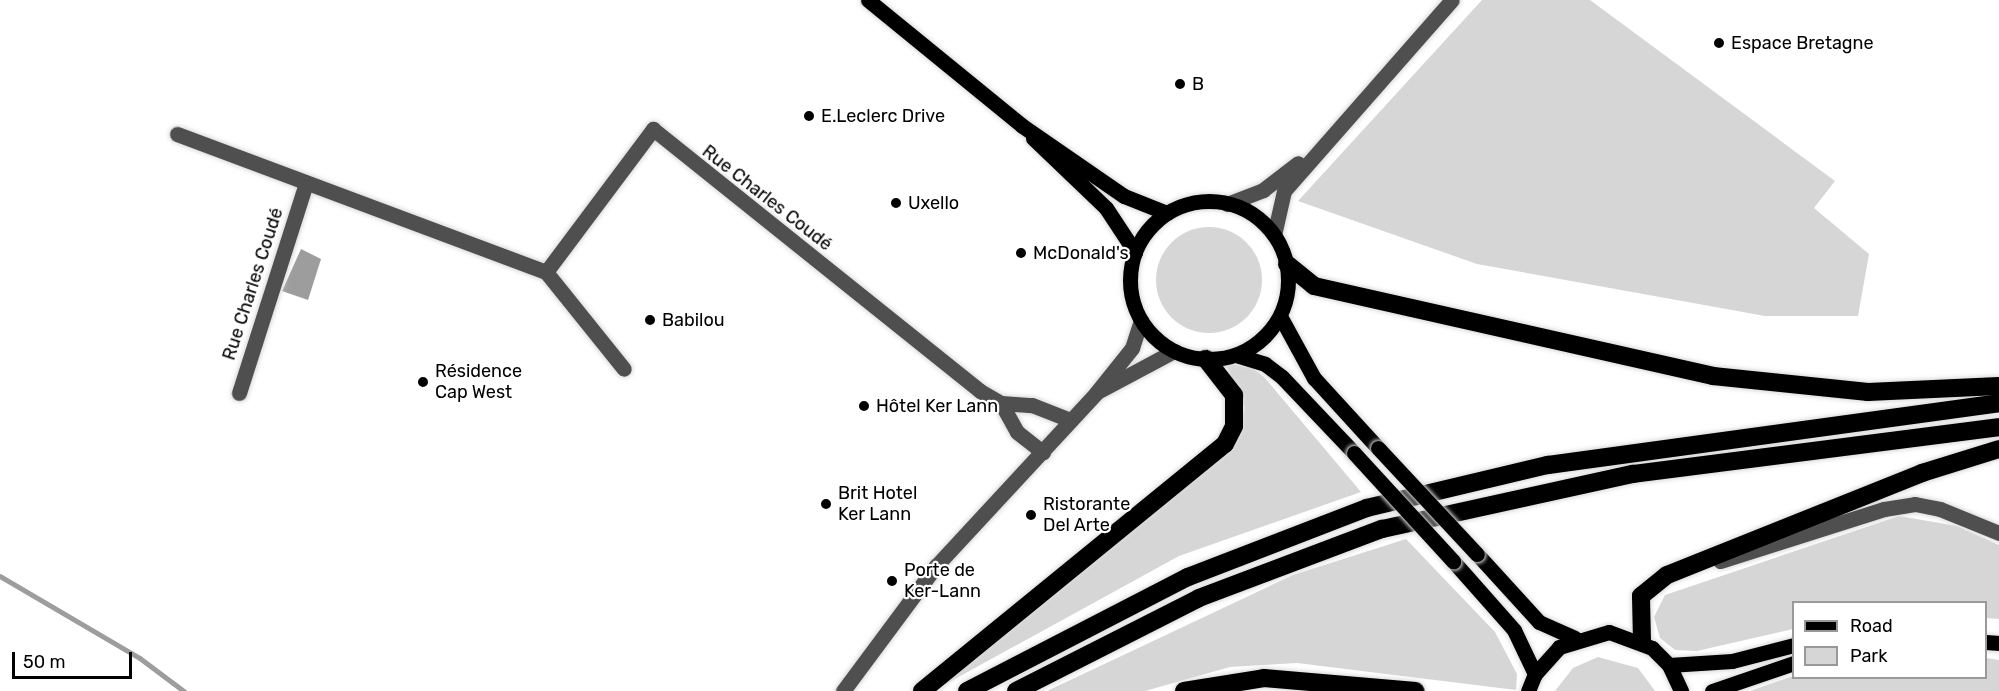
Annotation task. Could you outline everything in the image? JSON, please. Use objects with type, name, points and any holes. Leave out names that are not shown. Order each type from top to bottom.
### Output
[{"type":"highway","points":[[1287,264],[1314,286],[1713,376],[1859,392],[1999,386]]},
{"type":"highway","points":[[922,691],[1225,444],[1234,426],[1234,395],[1206,359]]},
{"type":"highway","points":[[967,691],[1188,577],[1367,508],[1548,465],[1999,403]]},
{"type":"highway","points":[[1016,691],[1200,598],[1382,529],[1633,474],[1999,428]]},
{"type":"highway","points":[[1642,641],[1641,596],[1653,583],[1837,505],[1999,449]]},
{"type":"highway","points":[[1184,691],[1264,678],[1415,691]]},
{"type":"main road","points":[[868,0],[1022,125],[1124,196],[1167,213]]},
{"type":"main road","points":[[1022,125],[1106,208],[1135,252]]},
{"type":"main road","points":[[1203,202],[1227,204],[1258,218],[1274,235],[1287,264],[1288,286],[1280,316],[1261,340],[1236,355],[1206,359],[1173,351],[1141,320],[1130,287],[1135,252],[1151,226],[1167,213],[1203,202]]},
{"type":"main road","points":[[1280,316],[1314,378],[1378,448],[1539,622],[1575,638]]},
{"type":"main road","points":[[1236,355],[1265,364],[1282,376],[1354,453],[1514,630],[1534,674]]},
{"type":"main road","points":[[1528,691],[1534,674],[1552,653],[1575,638],[1609,632],[1642,641],[1669,665],[1681,691]]},
{"type":"main road","points":[[1669,665],[1732,661],[1792,646]]},
{"type":"main road","points":[[1712,691],[1792,664]]},
{"type":"street","points":[[1274,235],[1284,191],[1319,146],[1452,0]]},
{"type":"street","name":"Rue Charles Coudé","points":[[546,272],[653,129],[1001,403],[1017,432],[1043,452]]},
{"type":"street","points":[[177,134],[305,186],[546,272],[624,369]]},
{"type":"street","points":[[1227,204],[1263,190],[1319,146]]},
{"type":"street","name":"Rue Charles Coudé","points":[[239,393],[305,186]]},
{"type":"street","points":[[843,691],[936,566],[1096,393],[1132,348],[1141,320]]},
{"type":"street","points":[[1096,393],[1173,351]]},
{"type":"street","points":[[1001,403],[1032,405],[1070,420]]},
{"type":"street","points":[[1691,567],[1902,506],[1940,509],[1999,533]]},
{"type":"green space","points":[[1482,0],[1590,0],[1835,181],[1814,208],[1869,254],[1858,316],[1765,316],[1477,264],[1298,201]]},
{"type":"green space","points":[[1209,227],[1229,231],[1247,242],[1258,260],[1262,280],[1258,300],[1247,318],[1229,329],[1209,333],[1189,329],[1171,318],[1160,300],[1156,280],[1160,260],[1171,242],[1189,231]]},
{"type":"green space","points":[[1225,363],[1252,368],[1264,377],[1361,492],[1179,556],[933,691],[1231,451],[1245,408]]},
{"type":"green space","points":[[1899,516],[1957,526],[1999,545],[1999,619],[1987,618],[1987,601],[1792,601],[1792,629],[1697,651],[1675,650],[1660,638],[1654,617],[1665,595]]},
{"type":"green space","points":[[1406,539],[1495,632],[1517,674],[1516,690],[1297,663],[1230,667],[1145,691],[1047,691],[1293,575]]},
{"type":"green space","points":[[1598,657],[1638,668],[1655,691],[1555,691],[1573,668]]},
{"type":"green space","points":[[1987,658],[1999,660],[1999,691],[1750,691],[1792,676],[1792,679],[1987,679]]},
{"type":"shaded area","points":[[301,249],[321,259],[308,300],[282,291]]},
{"type":"waterway","points":[[0,576],[140,658],[184,691]]},
{"type":"place","name":"Espace Bretagne","points":[[1719,43]]},
{"type":"place","name":"B","points":[[1180,84]]},
{"type":"place","name":"E.Leclerc Drive","points":[[809,116]]},
{"type":"place","name":"Uxello","points":[[896,203]]},
{"type":"place","name":"McDonald's","points":[[1021,253]]},
{"type":"place","name":"Babilou","points":[[650,320]]},
{"type":"place","name":"Résidence Cap West","points":[[423,382]]},
{"type":"place","name":"Hôtel Ker Lann","points":[[864,406]]},
{"type":"place","name":"Brit Hotel Ker Lann","points":[[826,504]]},
{"type":"place","name":"Ristorante Del Arte","points":[[1031,515]]},
{"type":"place","name":"Porte de Ker-Lann","points":[[892,581]]}]
